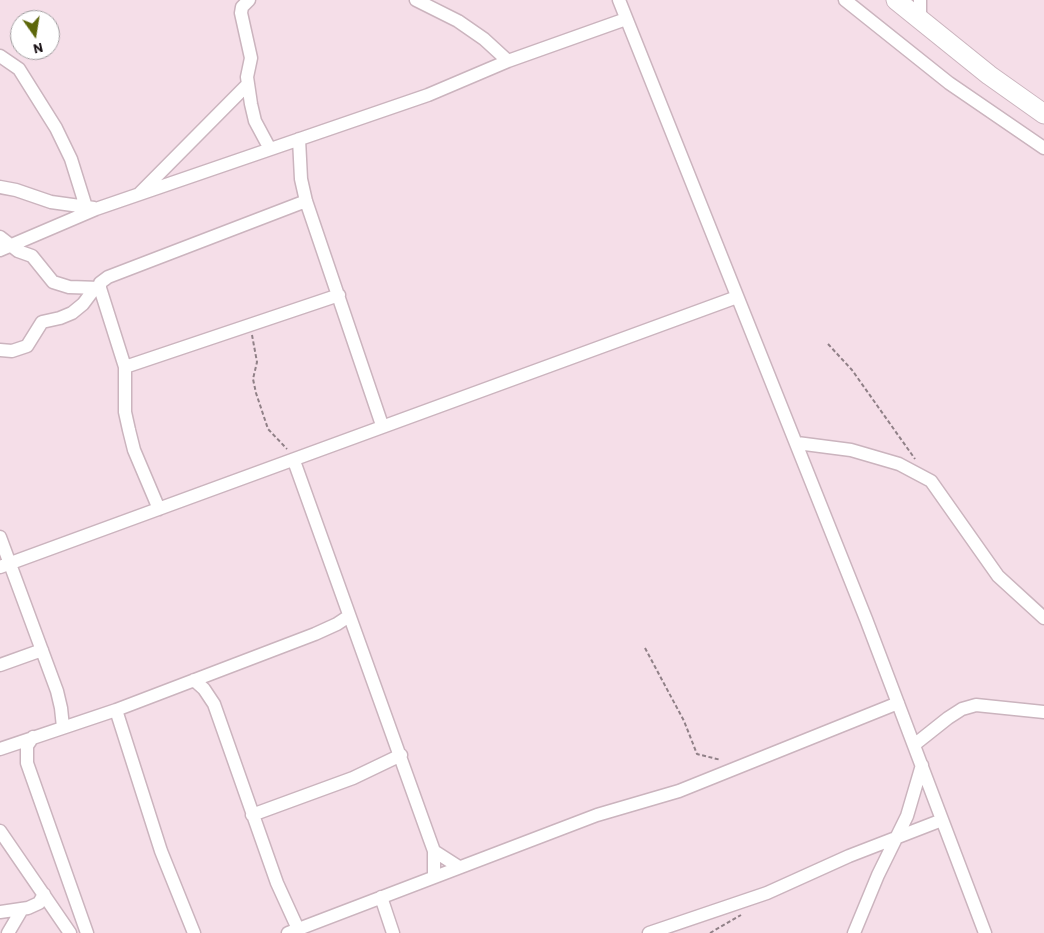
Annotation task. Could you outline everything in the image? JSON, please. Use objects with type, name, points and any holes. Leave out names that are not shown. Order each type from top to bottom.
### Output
[{"type":"highway","points":[[896,0],[989,75],[1044,114]]},
{"type":"street","points":[[248,0],[242,7],[241,13],[251,58],[248,84],[255,121],[270,149]]},
{"type":"street","points":[[416,0],[458,21],[484,39],[508,61]]},
{"type":"street","points":[[619,0],[797,443],[985,933]]},
{"type":"street","points":[[845,0],[949,83],[1044,148]]},
{"type":"street","points":[[920,0],[920,19]]},
{"type":"street","points":[[4,244],[91,208],[139,194],[428,95],[508,61],[626,18]]},
{"type":"street","points":[[0,56],[19,70],[56,128],[91,208]]},
{"type":"street","points":[[139,194],[213,122],[226,104],[248,84]]},
{"type":"street","points":[[299,139],[300,173],[306,201],[382,425]]},
{"type":"street","points":[[0,187],[16,190],[51,202],[91,208]]},
{"type":"street","points":[[0,350],[12,351],[27,346],[42,322],[72,313],[108,277],[306,201]]},
{"type":"street","points":[[4,244],[32,256],[53,282],[69,287],[97,288]]},
{"type":"street","points":[[97,288],[125,367],[128,430],[137,458],[159,509]]},
{"type":"street","points":[[125,367],[339,295]]},
{"type":"street","points":[[5,565],[297,460],[382,425],[737,297]]},
{"type":"street","points":[[797,443],[851,450],[899,464],[931,481],[998,576],[1044,618]]},
{"type":"street","points":[[297,460],[349,616],[401,755],[434,852],[434,875]]},
{"type":"street","points":[[0,537],[5,565],[42,650],[61,708],[62,727]]},
{"type":"street","points":[[6,747],[116,710],[314,634],[337,624],[349,616]]},
{"type":"street","points":[[0,665],[42,650]]},
{"type":"street","points":[[194,680],[204,689],[214,704],[293,931],[434,875],[597,815],[679,791],[898,704]]},
{"type":"street","points":[[914,745],[962,708],[976,705],[1044,712]]},
{"type":"street","points":[[61,708],[78,722]]},
{"type":"street","points":[[116,710],[161,851],[194,933]]},
{"type":"street","points":[[33,737],[27,746],[26,754],[32,778],[87,933]]},
{"type":"street","points":[[6,747],[26,754]]},
{"type":"street","points":[[252,815],[353,778],[401,755]]},
{"type":"street","points":[[854,933],[907,816],[922,765]]},
{"type":"street","points":[[649,933],[767,893],[942,820]]},
{"type":"street","points":[[0,831],[70,933]]},
{"type":"street","points":[[434,852],[459,867]]},
{"type":"street","points":[[0,912],[21,910],[39,903],[44,894]]},
{"type":"street","points":[[381,897],[393,933]]},
{"type":"street","points":[[8,933],[21,910]]},
{"type":"path","points":[[251,325],[257,362],[253,379],[268,429],[272,436],[297,460]]},
{"type":"path","points":[[828,344],[852,370],[882,410],[913,455],[921,475]]},
{"type":"path","points":[[645,648],[684,722],[697,754],[717,758],[737,768]]}]
